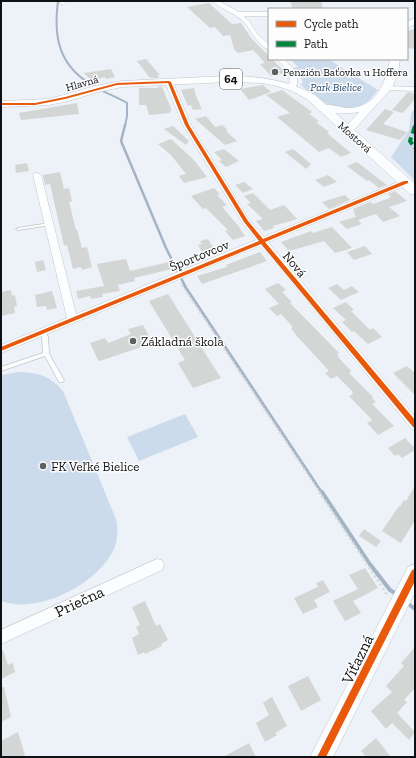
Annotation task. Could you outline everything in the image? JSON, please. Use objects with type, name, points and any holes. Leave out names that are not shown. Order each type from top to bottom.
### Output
[{"type":"main road","points":[[347,131],[387,88],[394,73],[396,60]]},
{"type":"main road","name":"Hlavná","points":[[1,104],[45,103],[104,87],[131,83],[252,79],[296,85]]},
{"type":"main road","name":"Mostová","points":[[296,85],[410,186]]},
{"type":"main road","points":[[322,108],[349,111],[370,107]]},
{"type":"main road","name":"Víťazná","points":[[321,757],[415,573]]},
{"type":"street","points":[[215,1],[238,14],[247,22],[256,36],[268,47]]},
{"type":"street","points":[[238,14],[268,14]]},
{"type":"street","points":[[247,22],[257,14]]},
{"type":"street","points":[[281,60],[294,74],[296,85]]},
{"type":"street","name":"Nová","points":[[169,82],[187,125],[246,222],[415,425]]},
{"type":"street","points":[[387,88],[415,89]]},
{"type":"street","points":[[37,175],[72,319]]},
{"type":"street","name":"Športovcov","points":[[1,349],[262,241],[410,186]]},
{"type":"street","name":"Priečna","points":[[1,637],[158,565]]},
{"type":"lane","points":[[18,229],[49,224]]},
{"type":"lane","points":[[43,332],[45,337],[46,354],[61,380]]},
{"type":"lane","points":[[1,369],[46,354]]},
{"type":"path","points":[[404,8],[415,7]]},
{"type":"path","points":[[296,85],[319,84],[377,94]]},
{"type":"path","points":[[178,276],[399,602]]},
{"type":"green space","name":"Park Bielice","points":[[291,60],[330,60],[378,90],[368,101],[358,107],[342,108],[332,106],[303,87],[301,84],[303,82],[299,73],[293,68],[298,67]]},
{"type":"green space","points":[[415,107],[415,183],[391,157],[409,130],[411,114]]},
{"type":"green space","name":"FK Veľké Bielice","points":[[19,372],[44,376],[54,382],[63,391],[116,519],[117,526],[114,549],[106,562],[95,574],[81,585],[65,593],[49,600],[32,604],[16,604],[1,601],[1,375]]},
{"type":"green space","points":[[185,414],[198,437],[139,461],[127,437]]},
{"type":"building","points":[[290,1],[322,1],[322,8],[293,8]]},
{"type":"building","points":[[209,3],[232,24],[241,23],[252,39],[268,55],[268,60],[273,60],[286,73],[271,76],[260,64],[265,63],[253,50],[238,53],[234,49],[230,35],[223,36],[215,27],[210,28],[187,7]]},
{"type":"building","points":[[415,29],[415,49],[408,48],[408,31]]},
{"type":"building","points":[[146,59],[160,75],[158,75],[159,78],[150,78],[137,61]]},
{"type":"building","points":[[111,69],[115,77],[106,79],[105,77],[92,81],[84,73]]},
{"type":"building","points":[[263,85],[271,92],[249,100],[240,89]]},
{"type":"building","points":[[157,87],[162,87],[172,111],[170,111],[170,113],[149,115],[146,105],[139,105],[139,88],[158,88]]},
{"type":"building","points":[[194,88],[202,109],[193,110],[191,105],[188,106],[181,90]]},
{"type":"building","points":[[282,90],[312,112],[309,114],[319,121],[316,122],[351,153],[341,157],[329,148],[319,152],[277,117],[290,113],[266,95]]},
{"type":"building","points":[[408,92],[415,94],[415,99],[403,113],[392,110]]},
{"type":"building","points":[[77,103],[79,114],[21,120],[19,113]]},
{"type":"building","points":[[385,109],[394,112],[383,124],[407,132],[400,140],[366,130]]},
{"type":"building","points":[[206,116],[215,127],[222,125],[237,141],[225,145],[195,119]]},
{"type":"building","points":[[173,126],[189,141],[186,145],[164,129]]},
{"type":"building","points":[[171,139],[194,160],[207,177],[184,183],[179,176],[186,174],[171,155],[158,144]]},
{"type":"building","points":[[224,149],[239,161],[226,167],[219,161],[222,160],[214,152]]},
{"type":"building","points":[[293,149],[311,164],[306,169],[285,152]]},
{"type":"building","points":[[357,162],[387,185],[379,188],[347,166]]},
{"type":"building","points":[[27,163],[29,171],[16,173],[15,165]]},
{"type":"building","points":[[60,172],[64,189],[69,188],[72,201],[69,202],[76,230],[82,248],[87,247],[92,267],[82,270],[81,267],[73,269],[67,245],[64,246],[50,184],[45,185],[43,175]]},
{"type":"building","points":[[328,175],[337,182],[324,187],[315,180]]},
{"type":"building","points":[[244,182],[253,189],[243,193],[235,185]]},
{"type":"building","points":[[214,188],[220,194],[217,195],[227,205],[222,207],[241,229],[245,236],[233,240],[225,231],[228,230],[206,208],[203,209],[191,196]]},
{"type":"building","points":[[395,191],[407,201],[389,207],[400,216],[383,222],[376,214],[358,220],[362,224],[347,229],[339,222],[355,217],[356,218],[353,209],[370,202],[373,204],[390,198],[389,197],[391,197],[388,194]]},
{"type":"building","points":[[253,193],[270,210],[284,205],[297,219],[273,226],[274,228],[264,231],[256,221],[263,219],[247,204],[251,203],[244,196]]},
{"type":"building","points":[[345,195],[350,200],[329,209],[322,202]]},
{"type":"building","points":[[332,227],[352,248],[335,253],[324,241],[289,251],[281,242],[311,231],[313,233]]},
{"type":"building","points":[[208,239],[215,251],[203,254],[198,245],[202,244],[200,241]]},
{"type":"building","points":[[365,246],[372,254],[354,260],[347,252]]},
{"type":"building","points":[[260,252],[267,261],[202,284],[197,276],[227,267],[226,265]]},
{"type":"building","points":[[126,259],[130,271],[169,262],[172,269],[134,278],[135,281],[118,285],[120,291],[102,294],[103,297],[91,299],[90,296],[78,299],[76,291],[104,286],[97,264]]},
{"type":"building","points":[[43,260],[46,270],[37,272],[35,262]]},
{"type":"building","points":[[278,283],[286,290],[282,292],[292,302],[290,303],[339,353],[337,354],[338,357],[351,371],[349,373],[373,397],[372,398],[376,402],[372,404],[394,426],[378,435],[367,423],[372,420],[349,396],[353,394],[353,392],[337,376],[331,379],[325,373],[329,371],[296,335],[291,328],[293,327],[281,314],[277,316],[269,308],[279,304],[265,289]]},
{"type":"building","points":[[337,284],[344,290],[352,286],[359,292],[341,300],[328,288]]},
{"type":"building","points":[[11,290],[12,296],[15,295],[17,306],[14,307],[15,313],[1,316],[1,292]]},
{"type":"building","points":[[52,291],[57,308],[47,310],[46,306],[37,307],[35,295]]},
{"type":"building","points":[[168,294],[221,378],[193,388],[178,363],[185,360],[149,301]]},
{"type":"building","points":[[346,302],[354,310],[351,311],[370,330],[373,328],[382,337],[368,344],[354,331],[352,332],[342,322],[346,320],[333,308]]},
{"type":"building","points":[[143,325],[153,343],[100,361],[98,360],[90,343],[105,338],[108,343],[131,334],[128,329]]},
{"type":"building","points":[[407,366],[415,373],[415,395],[393,373]]},
{"type":"building","points":[[405,438],[415,448],[415,450],[402,458],[398,454],[395,456],[388,448]]},
{"type":"building","points":[[415,486],[415,520],[401,543],[382,531],[399,506],[400,507],[404,500],[406,501]]},
{"type":"building","points":[[364,529],[381,541],[376,547],[359,536]]},
{"type":"building","points":[[365,568],[378,588],[353,601],[361,613],[345,621],[333,601],[358,589],[349,575]]},
{"type":"building","points":[[323,580],[330,592],[314,600],[318,607],[303,614],[294,598],[318,587],[316,583]]},
{"type":"building","points":[[145,601],[156,626],[160,624],[168,640],[161,644],[162,646],[145,654],[144,652],[138,655],[132,638],[139,634],[136,627],[140,625],[132,607]]},
{"type":"building","points":[[415,647],[415,688],[404,700],[407,702],[397,713],[415,732],[409,740],[392,723],[386,729],[371,711],[392,692],[386,686],[404,666],[401,663]]},
{"type":"building","points":[[1,650],[3,650],[8,665],[13,663],[15,672],[1,679]]},
{"type":"building","points":[[308,676],[321,700],[301,711],[288,686]]},
{"type":"building","points":[[1,687],[4,687],[11,717],[1,722]]},
{"type":"building","points":[[272,697],[287,726],[275,733],[277,735],[265,742],[256,723],[269,715],[263,703]]},
{"type":"building","points":[[18,732],[25,755],[21,757],[1,757],[1,741]]},
{"type":"building","points":[[376,738],[391,757],[366,757],[361,751]]},
{"type":"building","points":[[249,743],[256,757],[223,757]]},
{"type":"waterway","points":[[58,1],[58,39],[66,60],[73,70],[82,78],[127,103],[125,126]]},
{"type":"waterway","points":[[125,125],[121,141],[166,248],[185,286]]},
{"type":"waterway","points":[[184,285],[322,493]]},
{"type":"waterway","points":[[322,492],[369,563],[390,590],[398,595]]},
{"type":"waterway","points":[[407,603],[415,609]]},
{"type":"marked path","points":[[415,126],[410,141],[415,148]]},
{"type":"cycle path","points":[[1,104],[35,104],[65,98],[117,84],[169,82],[187,125],[246,222],[415,425]]},
{"type":"cycle path","points":[[1,349],[406,182]]},
{"type":"cycle path","points":[[321,757],[415,573]]},
{"type":"place","name":"Penzión Baťovka u Hoffera","points":[[275,72]]},
{"type":"place","name":"Základná škola","points":[[133,341]]},
{"type":"place","name":"FK Veľké Bielice","points":[[43,466]]}]
